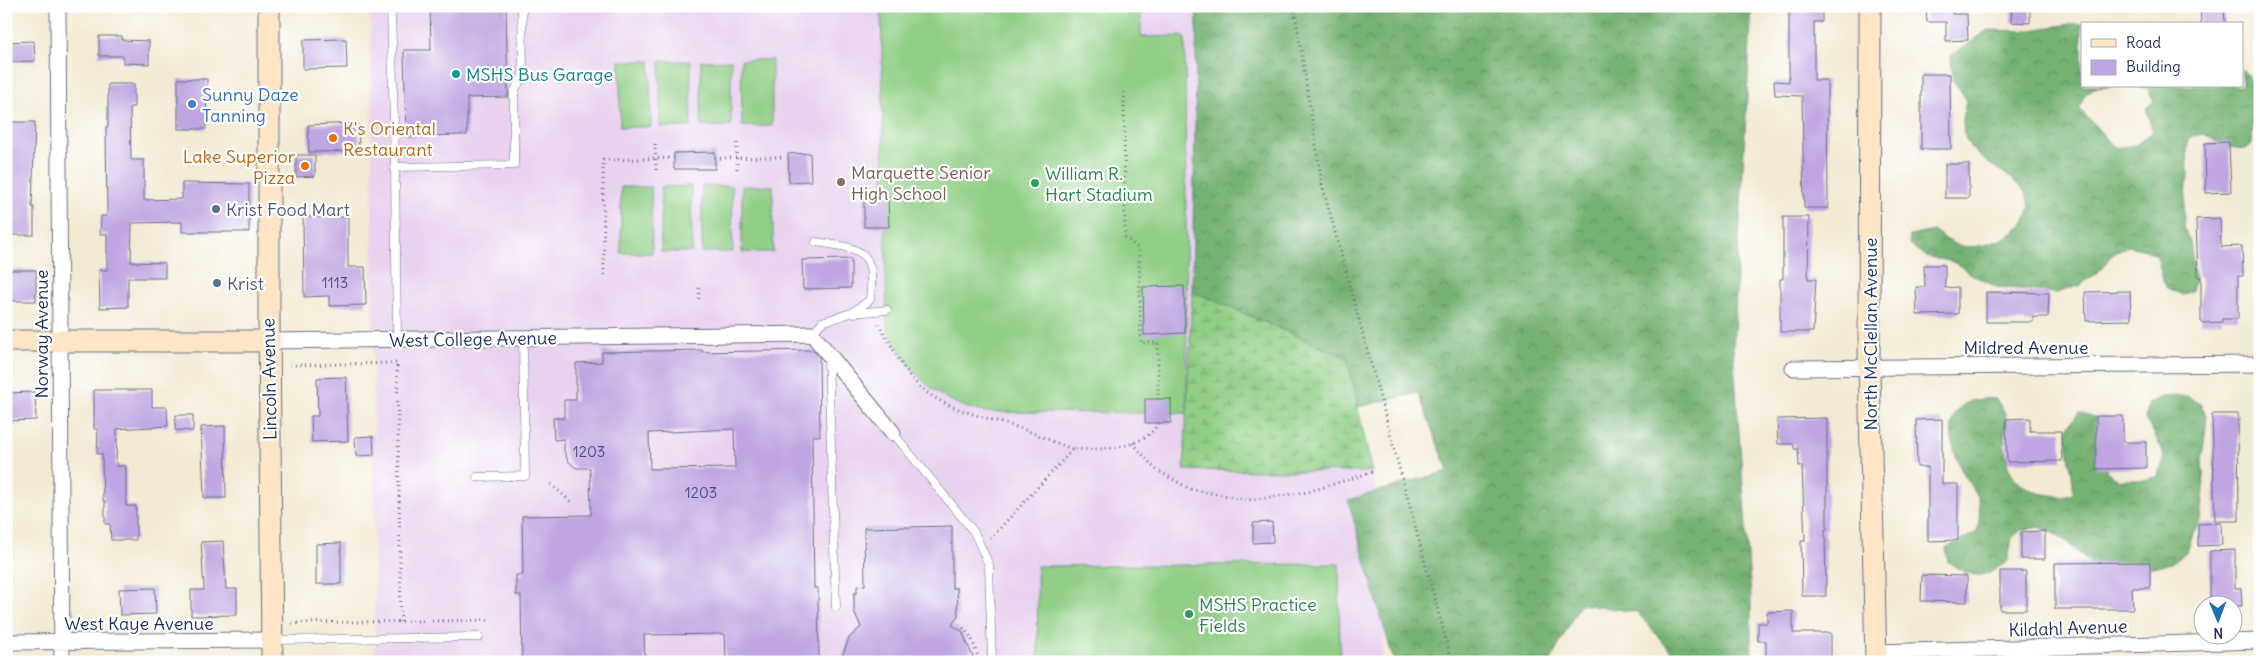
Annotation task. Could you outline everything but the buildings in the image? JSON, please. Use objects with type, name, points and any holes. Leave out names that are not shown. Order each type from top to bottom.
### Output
[{"type":"street","name":"Norway Avenue","points":[[58,6],[62,662]]},
{"type":"street","name":"Lincoln Avenue","points":[[268,6],[272,662]]},
{"type":"street","name":"North McClellan Avenue","points":[[1870,6],[1869,367],[1876,657]]},
{"type":"street","name":"West College Avenue","points":[[6,341],[269,342],[812,334]]},
{"type":"street","points":[[812,334],[893,433]]},
{"type":"street","name":"Mildred Avenue","points":[[1793,368],[2260,364]]},
{"type":"street","name":"West Kaye Avenue","points":[[6,642],[272,640]]},
{"type":"street","name":"Kildahl Avenue","points":[[1876,657],[2260,641]]},
{"type":"lane","points":[[391,6],[397,340]]},
{"type":"lane","points":[[395,168],[514,165],[514,92],[523,75],[522,6]]},
{"type":"lane","points":[[816,242],[856,248],[870,263],[872,281],[870,300],[851,313]]},
{"type":"lane","points":[[812,334],[822,322],[851,313],[887,310]]},
{"type":"lane","points":[[477,477],[525,476],[523,339]]},
{"type":"lane","points":[[828,354],[836,606]]},
{"type":"lane","points":[[893,433],[974,532],[982,548],[989,565],[992,662]]},
{"type":"lane","points":[[272,640],[479,637]]},
{"type":"path","points":[[1294,6],[1322,184],[1452,662]]},
{"type":"path","points":[[1124,92],[1125,237],[1139,249],[1141,343],[1158,343],[1158,399]]},
{"type":"path","points":[[737,143],[737,169]]},
{"type":"path","points":[[655,144],[656,170]]},
{"type":"path","points":[[715,158],[781,157]]},
{"type":"path","points":[[604,275],[603,160],[674,158]]},
{"type":"path","points":[[699,286],[699,299]]},
{"type":"path","points":[[851,313],[879,324],[888,344],[915,382],[958,410],[1008,424],[1073,449],[1097,450],[1133,443],[1154,432],[1158,423]]},
{"type":"path","points":[[290,365],[397,363],[401,622]]},
{"type":"path","points":[[1133,443],[1155,469],[1190,489],[1249,500],[1308,492],[1372,472]]},
{"type":"path","points":[[982,548],[1073,449]]},
{"type":"path","points":[[551,484],[571,502]]},
{"type":"path","points":[[292,623],[490,620]]},
{"type":"path","points":[[960,624],[971,636],[980,661]]},
{"type":"shaded area","name":"Marquette Senior High School","points":[[371,6],[1271,6],[1391,560],[1382,662],[375,662]]},
{"type":"green space","name":"William R. Hart Stadium","points":[[881,6],[1141,6],[1141,37],[1185,36],[1187,413],[983,412],[949,400],[936,392],[914,371],[887,328]]},
{"type":"green space","points":[[1197,6],[1752,6],[1733,349],[1751,598],[1751,662],[1671,662],[1674,655],[1637,612],[1580,604],[1550,662],[1394,662],[1348,500],[1448,471],[1418,393],[1358,407],[1347,358],[1192,291]]},
{"type":"green space","points":[[2081,24],[2081,88],[2097,88],[2085,94],[2079,108],[2115,148],[2136,145],[2153,132],[2146,108],[2154,101],[2148,89],[2145,88],[2244,88],[2244,72],[2254,84],[2252,143],[2245,149],[2228,147],[2204,134],[2191,136],[2187,147],[2188,175],[2183,226],[2190,242],[2195,278],[2192,291],[2183,295],[2165,287],[2157,256],[2146,250],[2128,246],[2113,253],[2101,269],[2081,285],[2057,293],[1997,287],[1976,277],[1954,262],[1925,256],[1909,244],[1910,236],[1934,231],[1958,245],[1970,247],[1988,244],[2014,232],[2025,220],[2030,205],[2023,190],[2014,180],[1976,153],[1964,135],[1963,122],[1966,99],[1953,80],[1951,56],[1988,30],[2025,31]]},
{"type":"green space","points":[[731,60],[731,126],[701,126],[701,61]]},
{"type":"green space","points":[[741,60],[772,60],[772,126],[742,126]]},
{"type":"green space","points":[[620,61],[650,61],[651,127],[620,127]]},
{"type":"green space","points":[[660,61],[691,61],[691,127],[660,127]]},
{"type":"green space","points":[[691,186],[692,252],[661,252],[661,187]]},
{"type":"green space","points":[[702,186],[732,186],[733,252],[702,252]]},
{"type":"green space","points":[[742,186],[773,186],[773,252],[742,252]]},
{"type":"green space","points":[[621,187],[651,187],[652,253],[621,253]]},
{"type":"green space","points":[[1192,291],[1347,358],[1372,472],[1184,470]]},
{"type":"green space","points":[[2187,396],[2200,404],[2207,415],[2202,460],[2204,489],[2201,521],[2193,532],[2186,552],[2171,563],[2143,569],[2096,567],[2058,535],[2040,527],[2021,530],[2012,538],[2008,561],[1991,572],[1978,575],[1972,574],[1948,562],[1946,548],[1977,532],[1979,522],[1978,499],[1960,467],[1952,440],[1954,418],[1959,409],[1967,403],[1979,399],[1996,399],[2006,414],[2004,443],[2008,467],[2018,483],[2038,493],[2063,497],[2073,494],[2067,440],[2070,424],[2079,413],[2103,419],[2106,471],[2120,480],[2144,480],[2159,476],[2164,456],[2155,435],[2145,419],[2149,403],[2162,397]]},
{"type":"green space","name":"MSHS Practice Fields","points":[[1339,564],[1340,662],[1038,662],[1037,566]]},
{"type":"place","name":"MSHS Bus Garage","points":[[456,74]]},
{"type":"place","name":"Sunny Daze Tanning","points":[[192,104]]},
{"type":"place","name":"K's Oriental Restaurant","points":[[333,138]]},
{"type":"place","name":"Lake Superior Pizza","points":[[305,166]]},
{"type":"place","name":"Marquette Senior High School","points":[[841,182]]},
{"type":"place","name":"William R. Hart Stadium","points":[[1035,183]]},
{"type":"place","name":"Krist Food Mart","points":[[216,209]]},
{"type":"place","name":"Krist","points":[[217,283]]},
{"type":"place","name":"MSHS Practice Fields","points":[[1189,614]]}]
